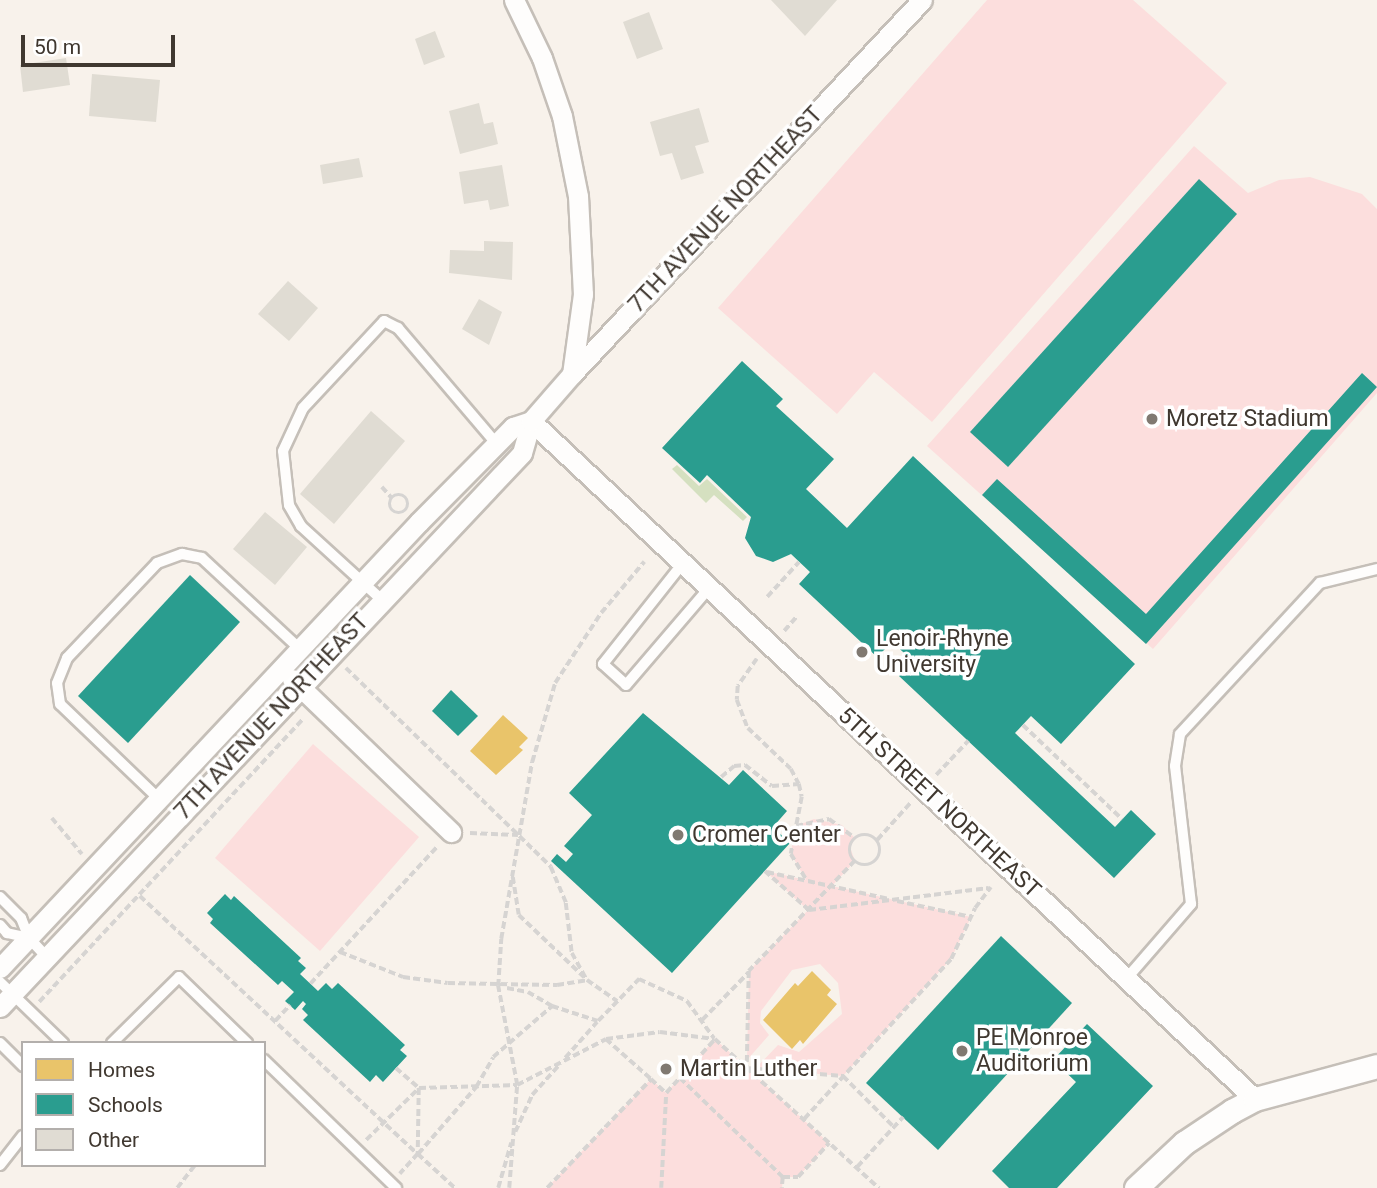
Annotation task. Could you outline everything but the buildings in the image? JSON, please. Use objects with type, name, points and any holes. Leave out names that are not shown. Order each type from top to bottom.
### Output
[{"type":"street","points":[[514,0],[542,58],[562,116],[578,196],[583,294],[572,374]]},
{"type":"street","name":"7TH AVENUE NORTHEAST","points":[[4,994],[47,957],[522,453],[531,421],[572,374],[922,0]]},
{"type":"street","name":"7TH AVENUE NORTHEAST","points":[[0,968],[496,443],[513,427],[531,421]]},
{"type":"street","name":"5TH STREET NORTHEAST","points":[[531,421],[1255,1099]]},
{"type":"street","points":[[281,668],[450,832]]},
{"type":"street","points":[[1136,1188],[1199,1132],[1255,1099],[1377,1066]]},
{"type":"lane","points":[[382,600],[295,519],[283,451],[303,408],[384,321],[398,328],[496,443]]},
{"type":"lane","points":[[159,799],[60,704],[57,683],[67,658],[156,563],[182,554],[202,558],[300,649]]},
{"type":"lane","points":[[683,564],[603,664],[626,685],[709,587]]},
{"type":"lane","points":[[1126,978],[1191,904],[1175,766],[1180,734],[1320,583],[1377,569]]},
{"type":"lane","points":[[0,897],[21,918],[29,938],[47,957]]},
{"type":"lane","points":[[0,925],[7,933],[29,938]]},
{"type":"lane","points":[[114,1041],[179,976],[245,1041]]},
{"type":"lane","points":[[4,994],[30,1011],[61,1041]]},
{"type":"lane","points":[[0,1043],[21,1064]]},
{"type":"lane","points":[[266,1062],[393,1186]]},
{"type":"lane","points":[[0,1165],[21,1139]]},
{"type":"path","points":[[382,487],[392,498],[392,510],[403,513],[407,500],[400,495],[392,498]]},
{"type":"path","points":[[509,1188],[517,1086],[511,1041],[498,986],[512,871],[532,762],[555,682],[601,613],[644,562]]},
{"type":"path","points":[[767,597],[799,562]]},
{"type":"path","points":[[752,664],[738,686],[741,715],[799,784],[791,854],[807,881]]},
{"type":"path","points":[[338,676],[345,667],[551,867],[566,903],[572,953],[587,980]]},
{"type":"path","points":[[30,1011],[317,703]]},
{"type":"path","points":[[1023,725],[1122,819]]},
{"type":"path","points":[[721,777],[734,766],[745,765],[772,786],[799,784]]},
{"type":"path","points":[[52,818],[75,850],[101,861]]},
{"type":"path","points":[[796,826],[829,819],[855,838],[874,837],[880,850],[873,863],[855,861]]},
{"type":"path","points":[[310,984],[450,832],[519,835]]},
{"type":"path","points":[[855,838],[850,847],[855,861]]},
{"type":"path","points":[[702,1021],[855,861]]},
{"type":"path","points":[[512,871],[519,915],[587,980],[617,1001]]},
{"type":"path","points":[[804,1119],[951,959],[971,916],[991,887],[892,900],[808,909],[765,872],[892,900],[971,916]]},
{"type":"path","points":[[139,896],[455,1188]]},
{"type":"path","points":[[340,952],[403,977],[498,986],[528,992],[552,1006],[598,1021]]},
{"type":"path","points":[[747,1068],[750,971]]},
{"type":"path","points":[[498,1188],[513,1137],[532,1095],[639,979],[687,1001],[715,1039],[879,1188]]},
{"type":"path","points":[[498,986],[556,985],[587,980]]},
{"type":"path","points":[[275,1021],[290,1005]]},
{"type":"path","points":[[393,1186],[476,1087],[493,1057],[552,1006]]},
{"type":"path","points":[[396,1068],[419,1088],[517,1086],[606,1039],[660,1032],[715,1039]]},
{"type":"path","points":[[606,1039],[666,1093]]},
{"type":"path","points":[[661,1188],[666,1093],[715,1039]]},
{"type":"path","points":[[747,1068],[843,1076],[894,1127]]},
{"type":"path","points":[[680,1078],[783,1177],[798,1177],[829,1143]]},
{"type":"path","points":[[547,1188],[651,1079]]},
{"type":"path","points":[[357,1150],[419,1088]]},
{"type":"path","points":[[418,1154],[419,1088]]},
{"type":"path","points":[[857,1167],[903,1117]]},
{"type":"path","points":[[177,1188],[193,1167]]},
{"type":"path","points":[[782,1188],[783,1177]]},
{"type":"shaded area","points":[[987,0],[1133,0],[1227,83],[932,422],[874,372],[837,414],[718,308]]},
{"type":"shaded area","name":"Moretz Stadium","points":[[1194,146],[1248,193],[1279,180],[1310,177],[1362,194],[1377,209],[1377,393],[1153,649],[927,446]]},
{"type":"shaded area","points":[[677,465],[699,486],[707,479],[747,517],[743,521],[714,495],[706,503],[672,469]]},
{"type":"shaded area","points":[[313,744],[419,837],[320,951],[215,858]]},
{"type":"shaded area","points":[[814,819],[842,825],[855,838],[850,847],[855,861],[832,886],[971,917],[951,959],[843,1076],[755,1069],[778,1045],[799,1052],[842,1014],[838,983],[820,964],[792,970],[761,1011],[760,1023],[769,1035],[747,1060],[749,971],[808,910],[765,871],[806,880],[791,854],[793,838],[796,826]]},
{"type":"shaded area","points":[[715,1039],[829,1143],[798,1177],[783,1177],[782,1188],[547,1188],[651,1079],[666,1093]]},
{"type":"place","name":"Moretz Stadium","points":[[1152,419]]},
{"type":"place","name":"Lenoir-Rhyne University","points":[[862,652]]},
{"type":"place","name":"Cromer Center","points":[[678,835]]},
{"type":"place","name":"PE Monroe Auditorium","points":[[962,1051]]},
{"type":"place","name":"Martin Luther","points":[[666,1069]]}]
